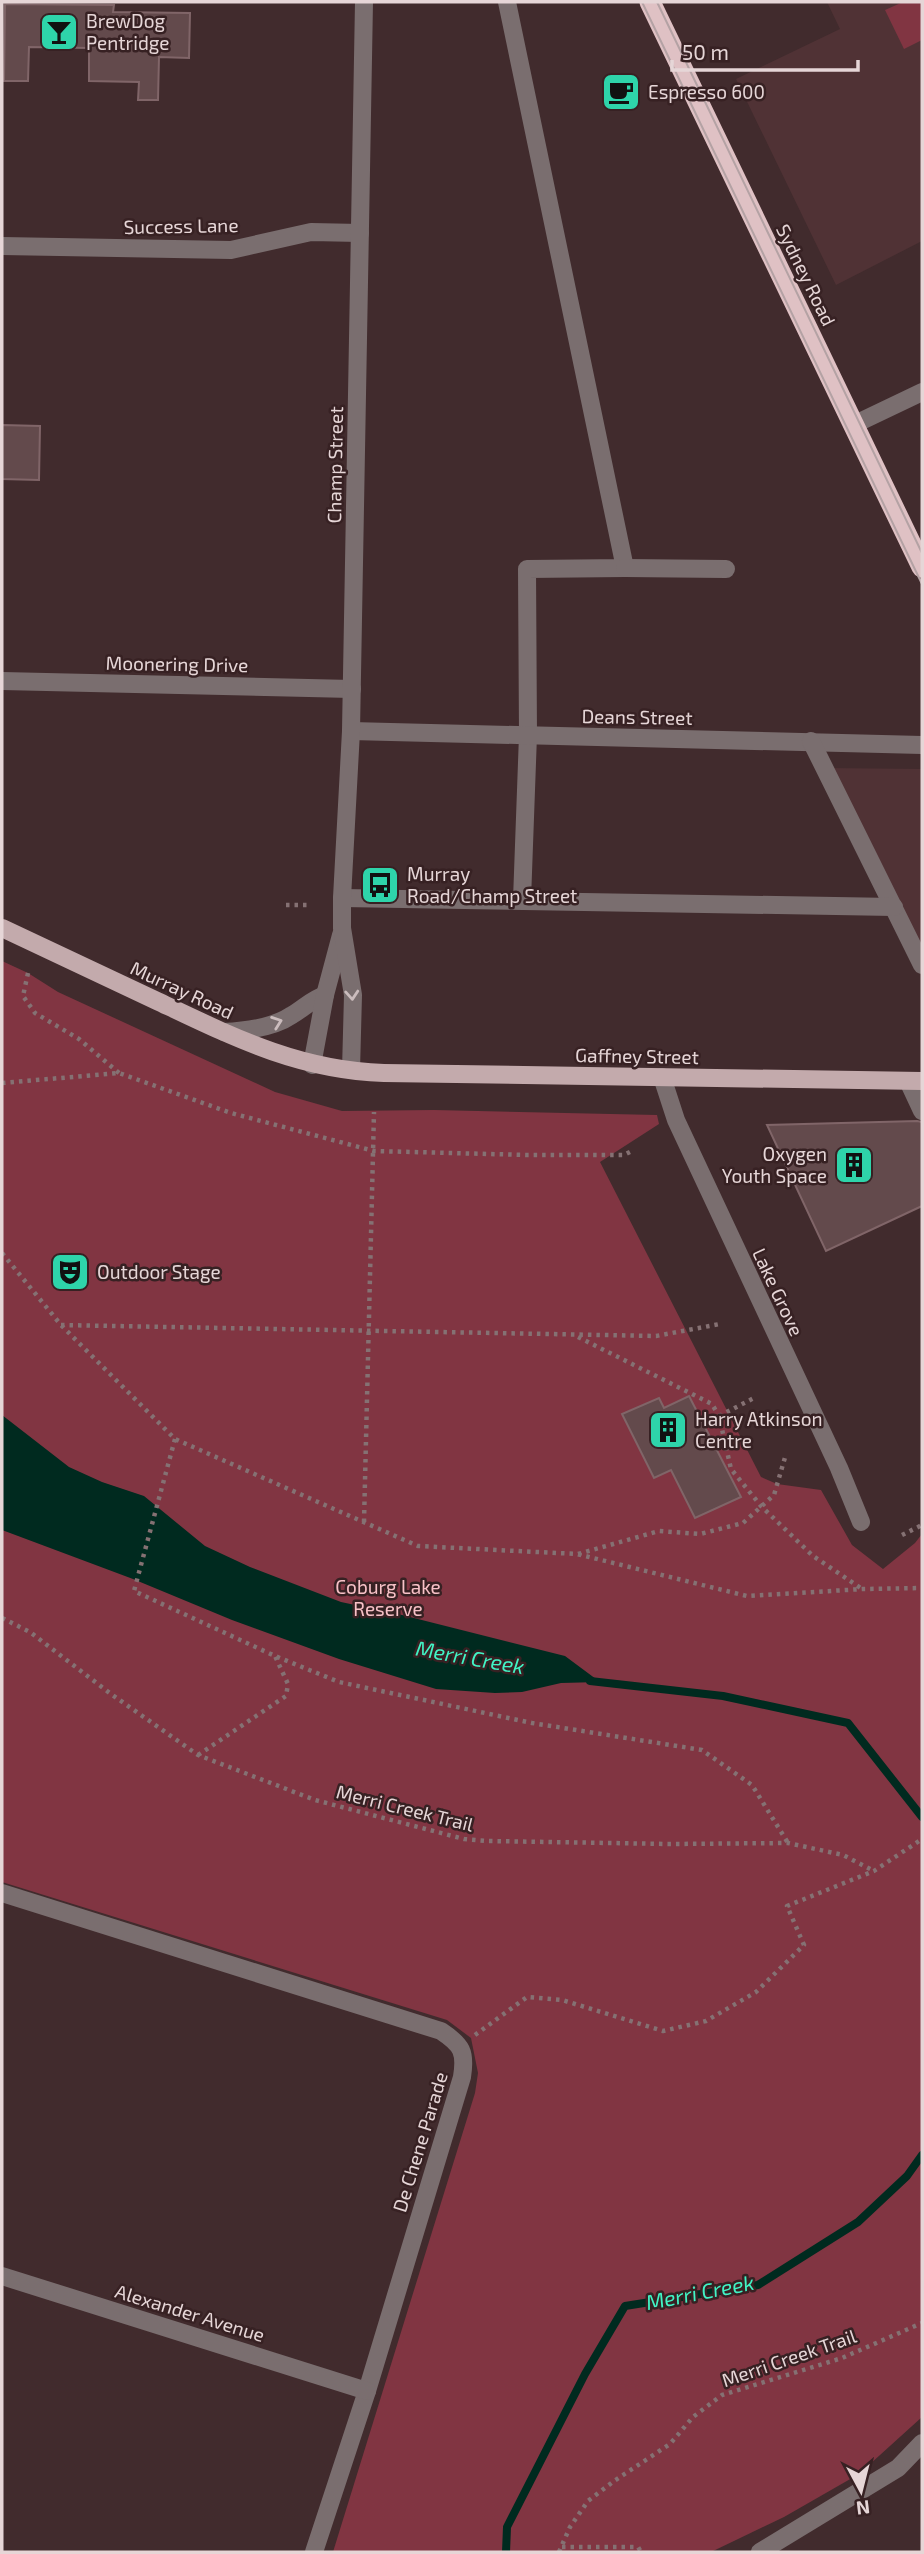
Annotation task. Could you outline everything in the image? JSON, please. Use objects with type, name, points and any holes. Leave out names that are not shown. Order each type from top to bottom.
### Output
[{"type":"highway","name":"Sydney Road","points":[[650,2],[922,567]]},
{"type":"main road","name":"Murray Road","points":[[2,928],[223,1032],[312,1065],[351,1070]]},
{"type":"main road","name":"Gaffney Street","points":[[351,1070],[398,1074],[915,1081]]},
{"type":"street","name":"Champ Street","points":[[351,1070],[353,995],[342,928],[342,898],[351,731],[364,2]]},
{"type":"street","points":[[507,2],[625,568]]},
{"type":"street","name":"Success Lane","points":[[2,246],[231,250],[311,232],[360,233]]},
{"type":"street","points":[[853,425],[922,392]]},
{"type":"street","points":[[522,900],[528,735],[527,569],[726,569]]},
{"type":"street","name":"Moonering Drive","points":[[2,681],[352,689]]},
{"type":"street","name":"Deans Street","points":[[351,731],[922,745]]},
{"type":"street","points":[[811,741],[922,965]]},
{"type":"street","points":[[342,898],[894,907]]},
{"type":"street","name":"Champ Street","points":[[312,1065],[325,995],[342,928]]},
{"type":"street","points":[[223,1032],[249,1030],[281,1021],[315,998],[325,995]]},
{"type":"street","name":"Lake Grove","points":[[662,1077],[676,1120],[839,1468],[861,1522]]},
{"type":"street","points":[[915,1081],[922,1111]]},
{"type":"street","points":[[2,1892],[441,2031],[459,2043]]},
{"type":"street","name":"De Chene Parade","points":[[314,2552],[463,2077],[465,2062],[459,2043]]},
{"type":"street","name":"Alexander Avenue","points":[[2,2276],[366,2391]]},
{"type":"street","points":[[760,2552],[898,2468],[922,2443]]},
{"type":"path","points":[[286,905],[309,905]]},
{"type":"path","points":[[28,973],[23,996],[35,1013],[79,1039],[119,1073],[232,1113],[374,1152],[528,1156],[624,1154],[634,1150]]},
{"type":"path","points":[[2,1083],[119,1073]]},
{"type":"path","points":[[364,1522],[374,1112]]},
{"type":"path","points":[[2,1253],[61,1325],[175,1439],[418,1546],[577,1554],[747,1596],[922,1588]]},
{"type":"path","points":[[61,1325],[656,1336],[720,1324]]},
{"type":"path","points":[[574,1335],[712,1404],[719,1416],[731,1469],[761,1507],[813,1556],[863,1589]]},
{"type":"path","points":[[719,1416],[757,1397]]},
{"type":"path","points":[[175,1439],[134,1591],[275,1656],[339,1682],[532,1723],[702,1749],[752,1785],[788,1843]]},
{"type":"path","points":[[577,1554],[659,1531],[700,1534],[743,1523],[774,1495],[786,1454]]},
{"type":"path","points":[[902,1535],[922,1525]]},
{"type":"path","name":"Merri Creek Trail","points":[[2,1618],[30,1632],[111,1694],[198,1755],[315,1800],[464,1839],[670,1844],[788,1843],[844,1855],[874,1871]]},
{"type":"path","points":[[198,1755],[286,1696],[288,1684],[275,1656]]},
{"type":"path","points":[[459,2043],[471,2038],[527,1997],[562,2000],[663,2031],[706,2021],[756,1992],[804,1945],[787,1906],[874,1871],[922,1839]]},
{"type":"path","name":"Merri Creek Trail","points":[[561,2549],[570,2527],[589,2501],[670,2444],[683,2432],[693,2417],[722,2395],[842,2358],[922,2323]]},
{"type":"path","points":[[561,2549],[638,2547],[641,2552]]},
{"type":"shaded area","points":[[827,2],[922,2],[922,241],[836,285],[736,79],[840,29]]},
{"type":"shaded area","points":[[824,768],[922,769],[922,965]]},
{"type":"green space","points":[[903,2],[922,2],[922,40],[904,49],[885,10]]},
{"type":"green space","name":"Coburg Lake Reserve","points":[[2,961],[58,992],[275,1092],[342,1111],[434,1110],[657,1115],[659,1124],[600,1162],[761,1477],[777,1484],[821,1490],[852,1545],[883,1569],[922,1534],[922,2417],[859,2474],[784,2517],[711,2552],[333,2552],[475,2093],[478,2073],[471,2038],[447,2020],[2,1882]]},
{"type":"water","points":[[2,1415],[69,1467],[144,1496],[205,1546],[250,1567],[341,1602],[565,1656],[600,1682],[561,1683],[522,1692],[436,1689],[339,1659],[232,1620],[133,1579],[2,1530]]},
{"type":"building","points":[[5,4],[114,5],[113,12],[190,13],[189,58],[159,57],[158,100],[138,100],[139,82],[89,81],[89,48],[29,47],[28,81],[4,81]]},
{"type":"building","points":[[2,425],[40,426],[39,480],[2,479]]},
{"type":"building","name":"Oxygen Youth Space","points":[[922,1122],[922,1206],[826,1251],[767,1125]]},
{"type":"building","name":"Harry Atkinson Centre","points":[[689,1396],[741,1497],[695,1518],[671,1470],[654,1478],[622,1414],[659,1398],[664,1408]]},
{"type":"waterway","name":"Merri Creek","points":[[590,1681],[723,1696],[848,1723],[922,1817]]},
{"type":"waterway","name":"Merri Creek","points":[[506,2552],[507,2527],[585,2374],[625,2306],[758,2285],[858,2222],[907,2176],[922,2155]]},
{"type":"tram line","points":[[642,2],[922,584]]},
{"type":"tram line","points":[[657,2],[922,553]]},
{"type":"place","name":"BrewDog Pentridge","points":[[59,32]]},
{"type":"place","name":"Espresso 600","points":[[621,92]]},
{"type":"place","name":"Murray Road/Champ Street","points":[[380,885]]},
{"type":"place","name":"Oxygen Youth Space","points":[[854,1165]]},
{"type":"place","name":"Outdoor Stage","points":[[70,1272]]},
{"type":"place","name":"Harry Atkinson Centre","points":[[668,1430]]}]
